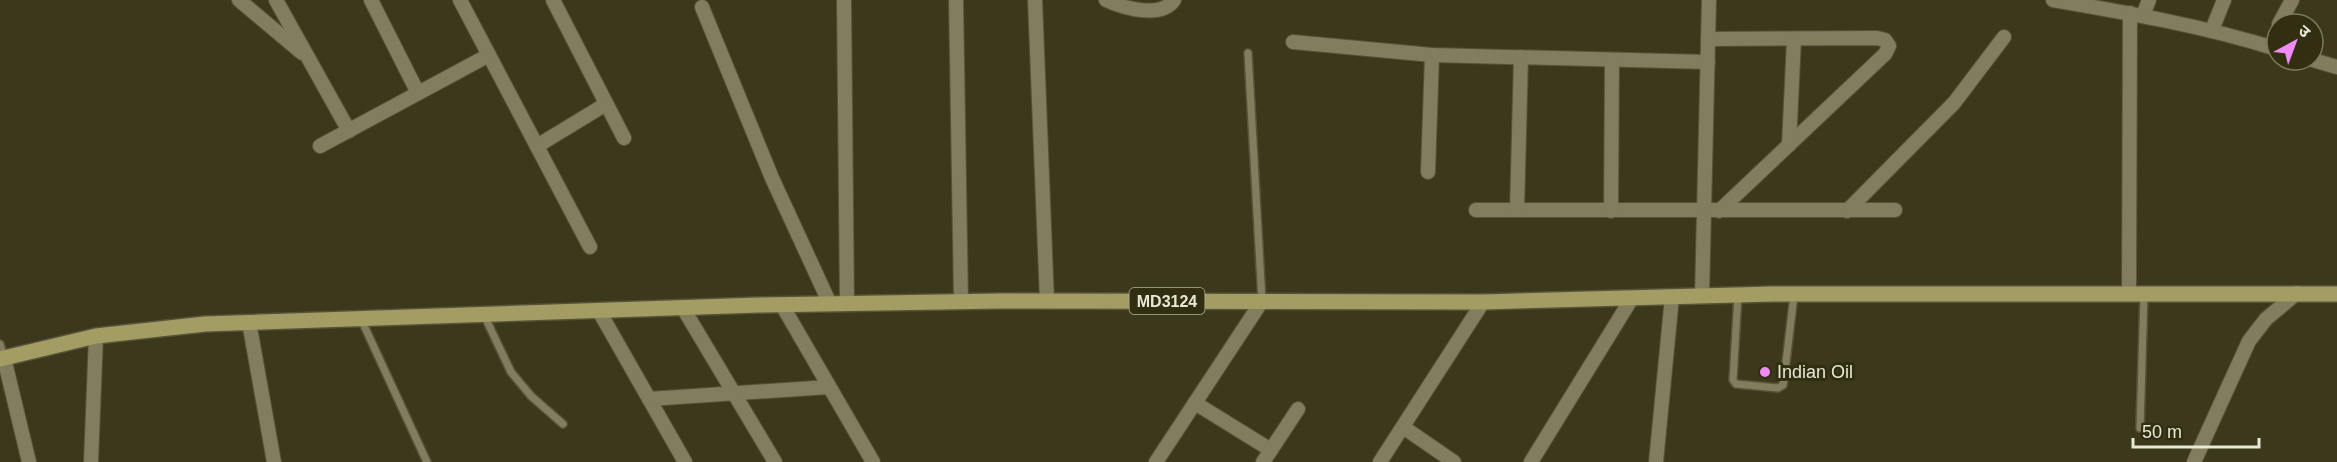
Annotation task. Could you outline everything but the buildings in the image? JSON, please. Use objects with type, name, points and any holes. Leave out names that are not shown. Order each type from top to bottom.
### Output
[{"type":"main road","name":"MD3124","points":[[1,354],[96,336],[204,324],[782,305],[961,301],[1483,302],[1794,294],[2337,294]]},
{"type":"street","points":[[239,0],[309,60]]},
{"type":"street","points":[[276,0],[349,131]]},
{"type":"street","points":[[371,0],[418,93]]},
{"type":"street","points":[[460,0],[590,247]]},
{"type":"street","points":[[553,0],[624,138]]},
{"type":"street","points":[[844,0],[847,304]]},
{"type":"street","points":[[956,0],[961,301]]},
{"type":"street","points":[[1035,0],[1047,301]]},
{"type":"street","points":[[1106,0],[1136,9],[1157,9],[1172,4],[1174,0]]},
{"type":"street","points":[[1702,296],[1709,0]]},
{"type":"street","points":[[2053,0],[2212,30],[2265,45]]},
{"type":"street","points":[[2136,294],[2136,14],[2149,0]]},
{"type":"street","points":[[2212,30],[2224,0]]},
{"type":"street","points":[[702,7],[772,178],[830,304]]},
{"type":"street","points":[[1708,39],[1877,38],[1885,40],[1889,46],[1885,54],[1719,212]]},
{"type":"street","points":[[1847,210],[1954,103],[2004,38]]},
{"type":"street","points":[[1789,145],[1794,39]]},
{"type":"street","points":[[1293,42],[1432,55],[1708,62]]},
{"type":"street","points":[[320,146],[489,55]]},
{"type":"street","points":[[1428,172],[1432,55]]},
{"type":"street","points":[[1517,210],[1521,57]]},
{"type":"street","points":[[1611,211],[1612,60]]},
{"type":"street","points":[[537,147],[606,104]]},
{"type":"street","points":[[1476,210],[1719,212],[1895,210]]},
{"type":"street","points":[[2194,462],[2249,341],[2266,319],[2297,294]]},
{"type":"street","points":[[1656,462],[1672,297]]},
{"type":"street","points":[[1531,462],[1632,298]]},
{"type":"street","points":[[1156,462],[1262,301]]},
{"type":"street","points":[[1380,462],[1483,302]]},
{"type":"street","points":[[782,305],[873,462]]},
{"type":"street","points":[[683,308],[775,462]]},
{"type":"street","points":[[599,311],[685,462]]},
{"type":"street","points":[[249,322],[274,462]]},
{"type":"street","points":[[92,462],[96,336]]},
{"type":"street","points":[[1,354],[29,462]]},
{"type":"street","points":[[649,399],[829,387]]},
{"type":"street","points":[[1195,403],[1267,456],[1298,409]]},
{"type":"street","points":[[1402,427],[1454,462]]},
{"type":"lane","points":[[1248,53],[1262,301]]},
{"type":"lane","points":[[1738,295],[1733,380],[1736,384],[1778,388],[1783,385],[1794,294]]},
{"type":"lane","points":[[2136,294],[2140,428]]},
{"type":"lane","points":[[483,315],[511,372],[531,396],[563,424]]},
{"type":"lane","points":[[361,320],[427,462]]},
{"type":"place","name":"Indian Oil","points":[[1765,372]]}]
